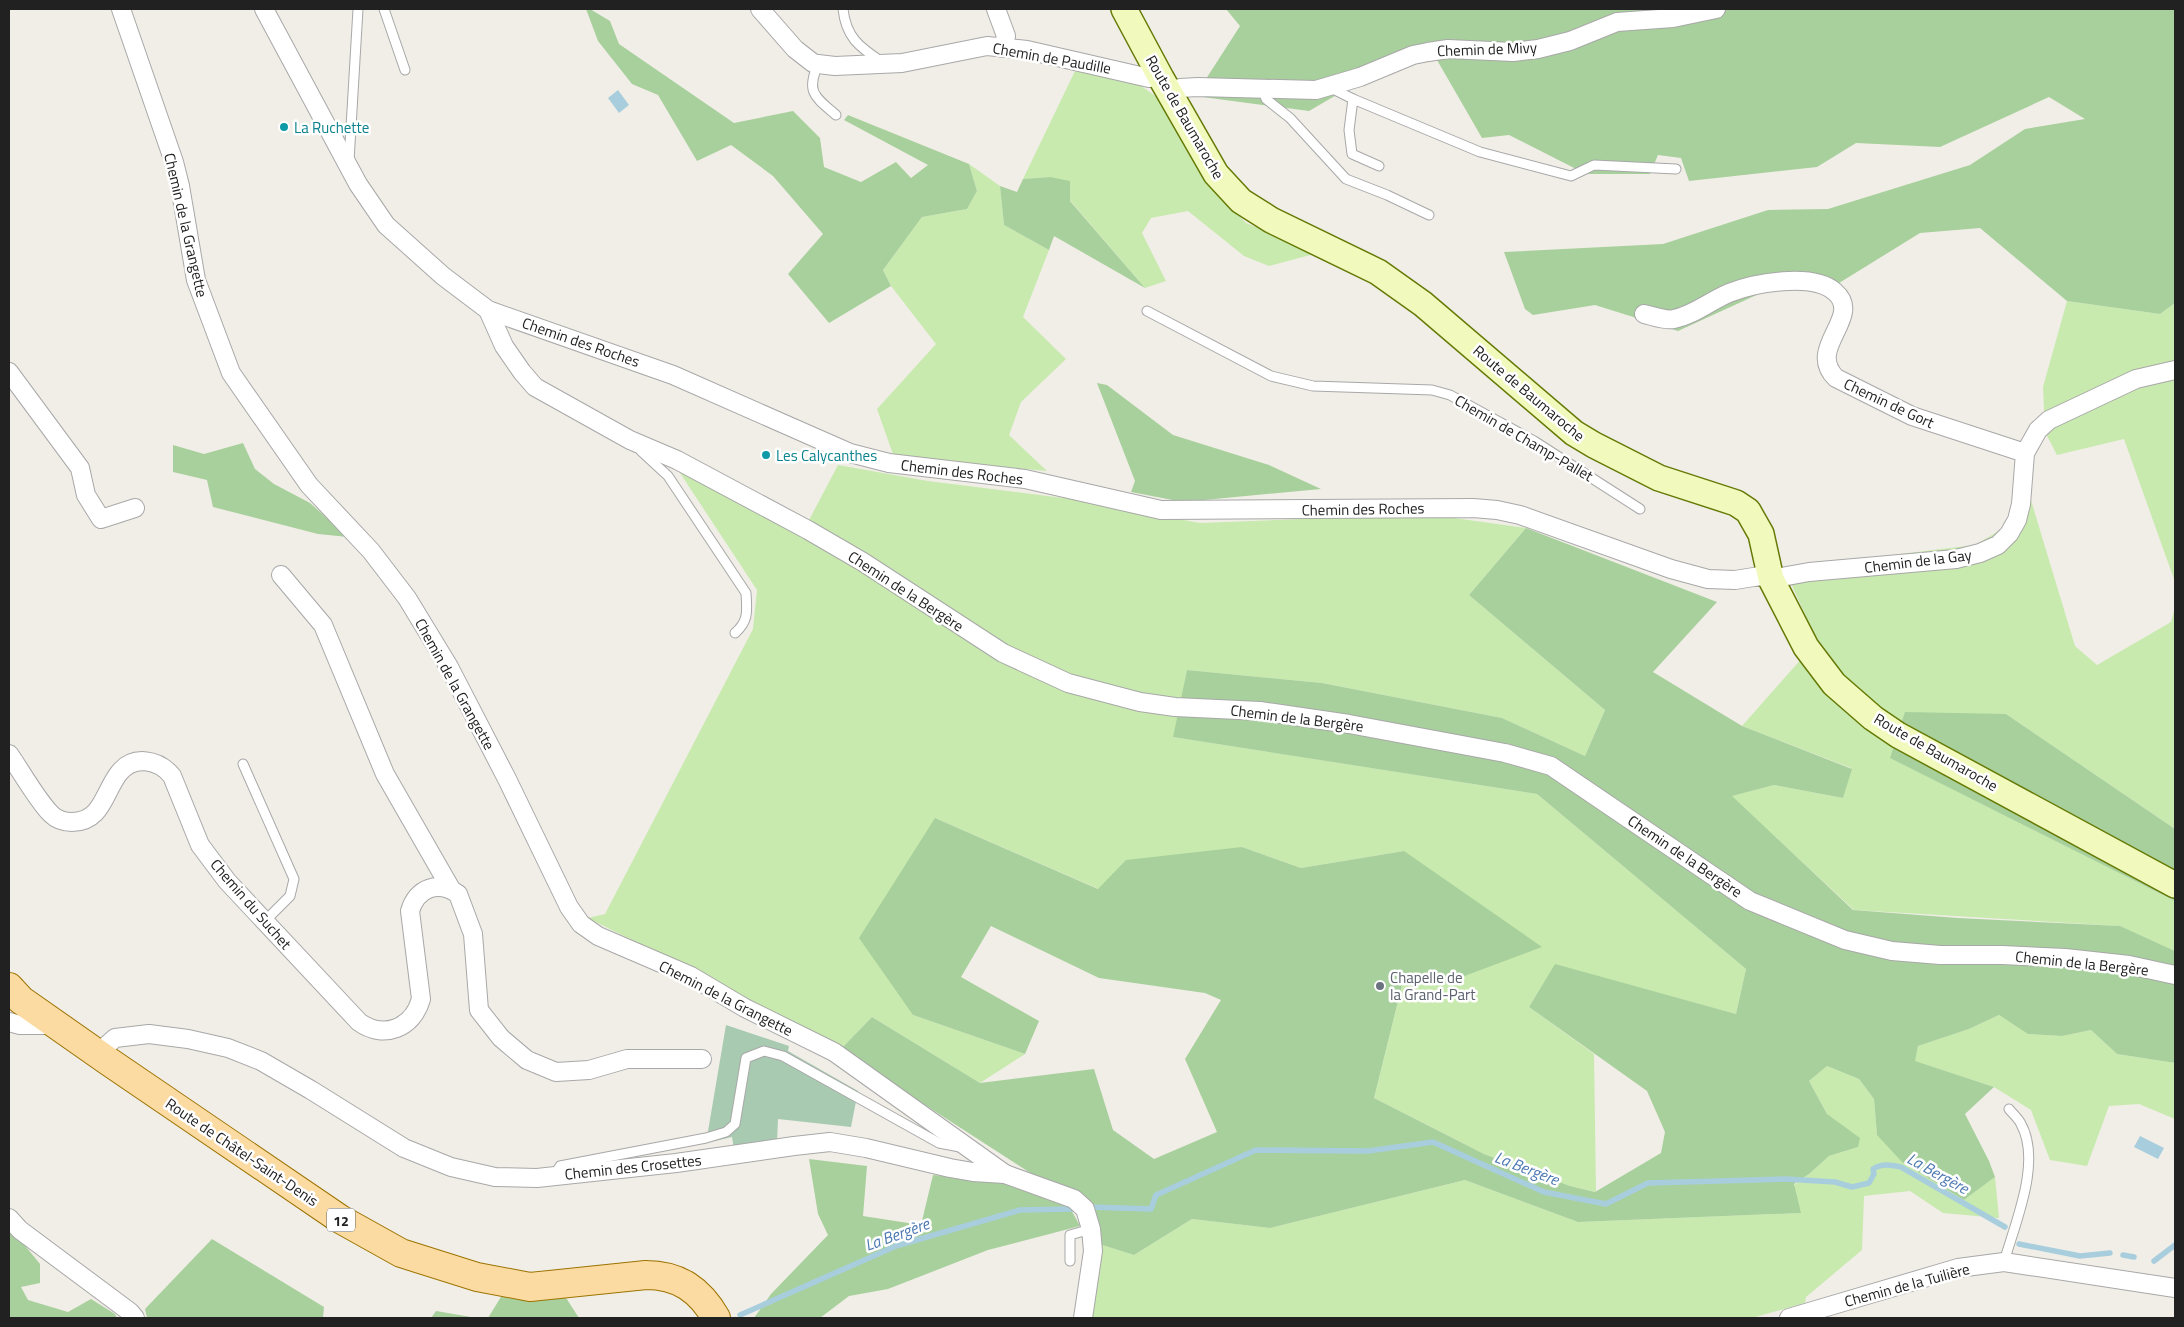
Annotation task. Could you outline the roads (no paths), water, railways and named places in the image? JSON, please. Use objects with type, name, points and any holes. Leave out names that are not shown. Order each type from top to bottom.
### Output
[{"type":"main road","name":"Route de Châtel-Saint-Denis","points":[[12,1001],[57,1026],[340,1219],[402,1253],[477,1277],[530,1287],[646,1275],[665,1276],[684,1283],[697,1292],[706,1301],[716,1318]]},
{"type":"street","name":"Chemin de la Grangette","points":[[121,9],[174,162],[196,280],[231,373],[309,485],[371,551],[407,598],[449,667],[507,779],[569,907],[581,924],[598,936],[691,976],[745,1008],[834,1052],[1006,1174]]},
{"type":"street","name":"Chemin des Roches","points":[[264,9],[358,184],[386,225],[443,276],[488,310],[673,375],[850,454],[889,463],[1025,479],[1162,510],[1463,508],[1497,510],[1520,515],[1708,579],[1735,580],[1760,576],[1771,579]]},
{"type":"street","name":"Chemin de Paudille","points":[[760,9],[795,49],[813,63],[818,64],[835,66],[902,63],[987,46],[1027,50],[1165,83]]},
{"type":"street","points":[[996,9],[1006,36],[1004,48]]},
{"type":"street","name":"Route de Baumaroche","points":[[1124,9],[1216,174],[1241,201],[1271,220],[1378,272],[1423,304],[1574,433],[1659,478],[1736,503],[1748,511],[1761,534],[1771,579],[1806,646],[1834,684],[1873,718],[1898,735],[2175,885]]},
{"type":"street","name":"Chemin de Mivy","points":[[1165,83],[1180,88],[1316,90],[1360,77],[1413,55],[1448,49],[1513,52],[1538,49],[1570,41],[1617,22],[1673,18],[1716,9]]},
{"type":"street","name":"Chemin de Gort","points":[[1644,314],[1671,320],[1683,317],[1729,293],[1776,282],[1806,282],[1831,288],[1844,304],[1844,312],[1827,354],[1830,372],[1836,378],[1912,416],[2025,453]]},
{"type":"street","name":"Chemin de la Bergère","points":[[488,310],[504,346],[535,387],[630,440],[677,460],[808,530],[863,562],[1003,653],[1068,683],[1140,702],[1175,707],[1260,710],[1358,726],[1505,753],[1550,766],[1750,901],[1845,940],[1892,951],[1940,955],[2065,958],[2129,966],[2175,975]]},
{"type":"street","name":"Chemin de la Gay","points":[[1771,579],[1809,572],[1956,559],[1980,553],[1998,545],[2017,520],[2022,504],[2025,453],[2038,430],[2049,420],[2136,379],[2175,370]]},
{"type":"street","points":[[9,372],[80,468],[86,495],[101,519],[135,508]]},
{"type":"street","points":[[281,575],[323,625],[385,774],[451,889],[458,894],[473,934],[479,1010],[501,1038],[527,1060],[556,1072],[589,1070],[626,1059],[702,1059]]},
{"type":"street","name":"Chemin du Suchet","points":[[9,754],[51,814],[68,822],[84,820],[96,812],[119,773],[125,768],[140,761],[154,762],[161,766],[172,776],[200,845],[227,881],[359,1022],[374,1030],[391,1031],[407,1023],[414,1016],[421,999],[410,918],[412,903],[427,888],[444,886],[451,889]]},
{"type":"street","name":"Chemin des Crosettes","points":[[98,1054],[115,1038],[149,1034],[188,1039],[228,1048],[261,1061],[312,1090],[404,1148],[451,1167],[495,1177],[537,1178],[676,1163],[830,1142],[866,1148],[958,1169],[1006,1174],[1074,1199],[1085,1209],[1091,1229],[1093,1251],[1083,1318]]},
{"type":"street","points":[[9,1218],[20,1230],[130,1312],[135,1318]]},
{"type":"street","name":"Chemin de la Tuilière","points":[[1789,1318],[1810,1315],[1958,1268],[2004,1262],[2175,1288]]},
{"type":"lane","points":[[348,166],[358,9]]},
{"type":"lane","points":[[384,9],[406,70]]},
{"type":"lane","points":[[843,9],[844,20],[850,36],[884,64]]},
{"type":"lane","points":[[818,64],[811,80],[813,92],[836,115]]},
{"type":"lane","points":[[1330,87],[1353,99],[1480,152],[1571,176],[1594,164],[1676,169]]},
{"type":"lane","points":[[1262,88],[1266,99],[1290,118],[1346,179],[1387,195],[1429,215]]},
{"type":"lane","points":[[1353,99],[1349,130],[1352,154],[1379,166]]},
{"type":"lane","name":"Chemin de Champ-Pallet","points":[[1147,312],[1271,376],[1313,386],[1432,390],[1450,395],[1534,441],[1640,508]]},
{"type":"lane","points":[[630,440],[668,476],[746,593],[747,608],[744,625],[735,633]]},
{"type":"lane","points":[[243,764],[294,878],[290,896],[264,921]]},
{"type":"lane","points":[[554,1176],[560,1166],[706,1138],[726,1132],[735,1124],[746,1058],[764,1050],[783,1056],[939,1143],[972,1150]]},
{"type":"lane","points":[[2004,1262],[2028,1176],[2030,1155],[2021,1124],[2009,1109]]},
{"type":"lane","points":[[1070,1261],[1070,1235],[1091,1229]]},
{"type":"water","points":[[618,90],[629,105],[619,113],[608,98]]},
{"type":"water","points":[[2140,1136],[2164,1148],[2158,1159],[2134,1147]]},
{"type":"waterway","name":"La Bergère","points":[[1090,1207],[1151,1209],[1156,1195],[1256,1150],[1368,1151],[1433,1142],[1544,1192],[1606,1204],[1648,1183],[1785,1179],[1835,1182],[1852,1187],[1869,1183],[1874,1174],[1873,1169],[1876,1167],[1883,1165],[1901,1167],[2005,1227]]},
{"type":"waterway","name":"La Bergère","points":[[740,1315],[896,1246],[1020,1210],[1072,1209]]},
{"type":"waterway","name":"La Bergère","points":[[2019,1244],[2080,1256],[2110,1253]]},
{"type":"waterway","name":"La Bergère","points":[[2154,1261],[2175,1245]]},
{"type":"waterway","name":"La Bergère","points":[[2123,1255],[2134,1257]]},
{"type":"place","name":"La Ruchette","points":[[284,127]]},
{"type":"place","name":"Les Calycanthes","points":[[766,455]]},
{"type":"place","name":"Chapelle de la Grand-Part","points":[[1380,986]]}]
